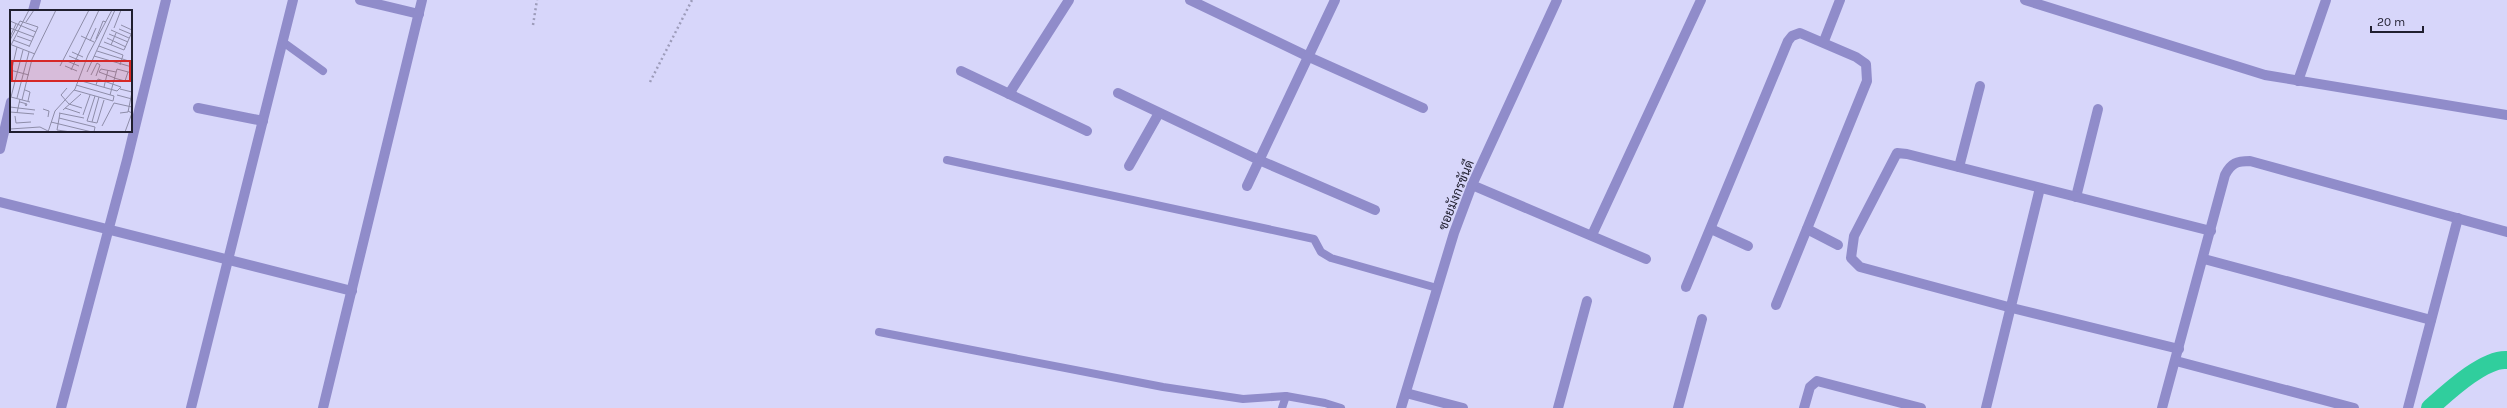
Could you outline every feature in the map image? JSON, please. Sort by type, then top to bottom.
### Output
[{"type":"street","points":[[33,10],[36,0]]},
{"type":"street","points":[[61,408],[166,0]]},
{"type":"street","points":[[191,408],[229,261],[293,0]]},
{"type":"street","points":[[360,0],[419,14]]},
{"type":"street","points":[[323,408],[422,0]]},
{"type":"street","points":[[1009,94],[1069,0]]},
{"type":"street","points":[[1190,0],[1309,57],[1423,108]]},
{"type":"street","points":[[1247,186],[1335,0]]},
{"type":"street","name":"ซอยมังกรขันดี","points":[[1401,408],[1437,288],[1472,185],[1557,0]]},
{"type":"street","points":[[1592,235],[1701,0]]},
{"type":"street","points":[[1824,41],[1840,0]]},
{"type":"street","points":[[2025,0],[2227,64],[2298,81],[2507,115]]},
{"type":"street","points":[[2298,81],[2326,0]]},
{"type":"street","points":[[1686,286],[1788,41],[1792,36],[1800,33],[1824,41],[1856,56],[1866,64],[1866,81],[1776,305]]},
{"type":"street","points":[[961,71],[1087,131]]},
{"type":"street","points":[[1959,167],[1980,86]]},
{"type":"street","points":[[1118,93],[1259,160],[1375,210]]},
{"type":"street","points":[[0,149],[10,106]]},
{"type":"street","points":[[198,108],[263,121]]},
{"type":"street","points":[[2076,197],[2098,109]]},
{"type":"street","points":[[1129,166],[1159,113]]},
{"type":"street","points":[[2179,349],[2012,308],[1860,267],[1851,258],[1854,236],[1896,154],[1959,167],[2211,231]]},
{"type":"street","points":[[2162,408],[2204,259],[2225,175],[2229,166],[2243,161],[2507,232]]},
{"type":"street","points":[[1472,185],[1646,259]]},
{"type":"street","points":[[1986,408],[2012,308],[2040,188]]},
{"type":"street","points":[[0,202],[229,261],[352,290]]},
{"type":"street","points":[[2408,408],[2458,218]]},
{"type":"street","points":[[1711,229],[1748,246]]},
{"type":"street","points":[[1807,229],[1838,245]]},
{"type":"street","points":[[2204,259],[2431,320]]},
{"type":"street","points":[[1558,408],[1587,301]]},
{"type":"street","points":[[1678,408],[1702,320]]},
{"type":"street","points":[[2176,361],[2354,408]]},
{"type":"street","points":[[1804,408],[1810,387],[1817,381],[1920,408]]},
{"type":"street","points":[[1406,394],[1463,408]]},
{"type":"lane","points":[[283,42],[323,71]]},
{"type":"lane","points":[[947,160],[1314,239],[1321,252],[1331,258],[1437,288]]},
{"type":"lane","points":[[879,332],[1163,387],[1243,399],[1286,396],[1325,403],[1341,408]]},
{"type":"lane","points":[[1282,408],[1286,396]]},
{"type":"path","points":[[533,25],[537,0]]},
{"type":"path","points":[[650,82],[692,0]]},
{"type":"waterway","points":[[2430,408],[2477,370],[2498,361],[2507,360]]}]
